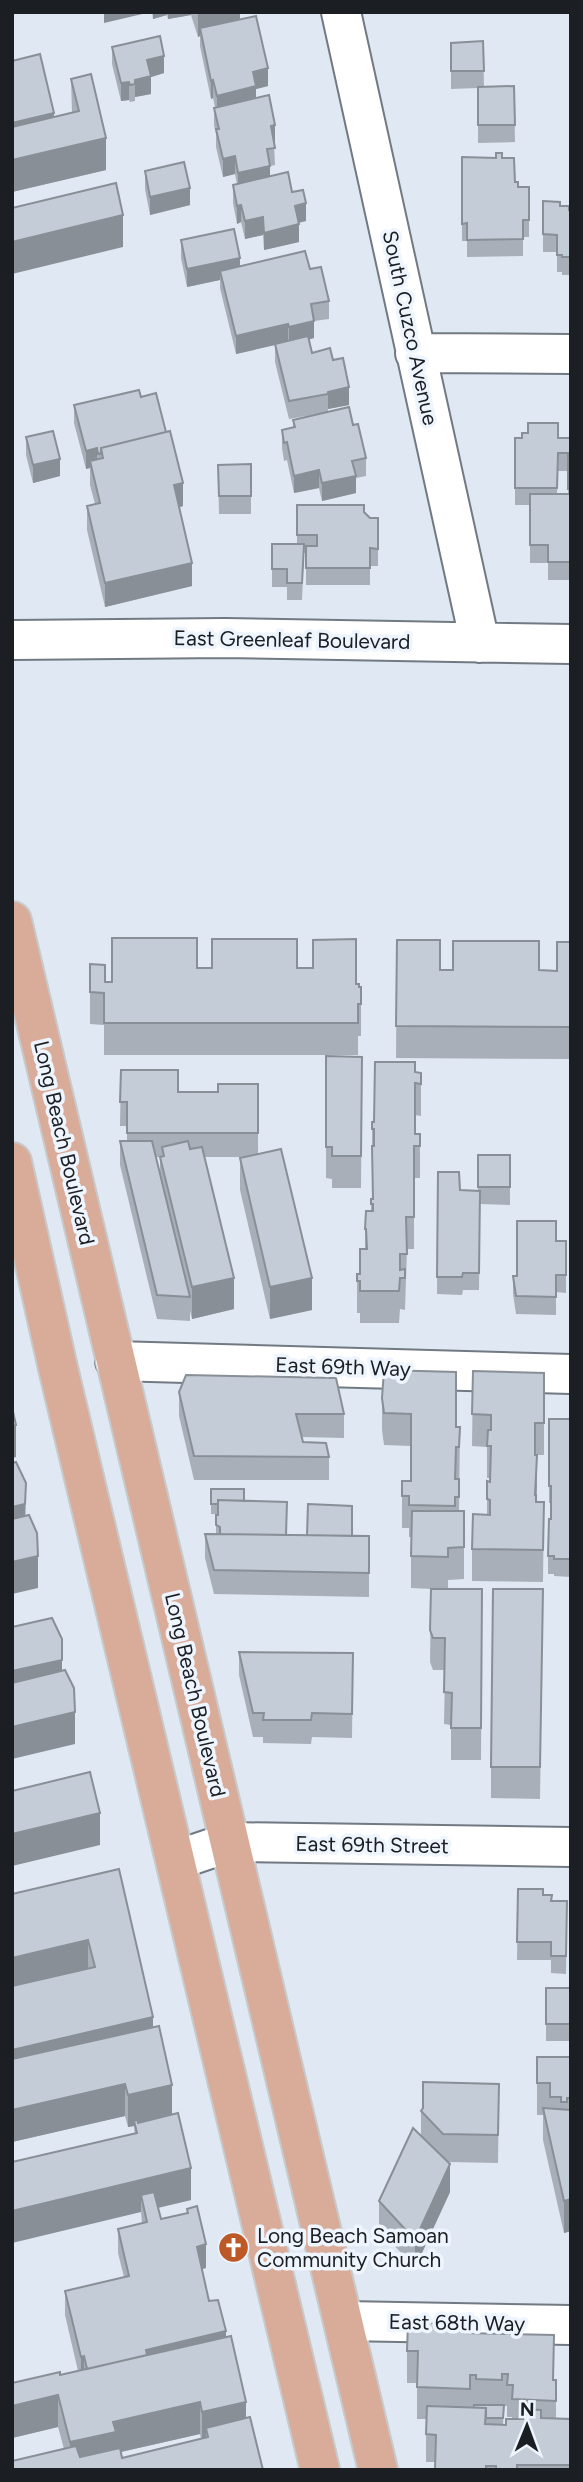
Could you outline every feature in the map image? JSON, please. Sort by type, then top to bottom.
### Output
[{"type":"main road","name":"Long Beach Boulevard","points":[[12,920],[378,2470]]},
{"type":"main road","points":[[12,1162],[58,1367],[320,2470]]},
{"type":"street","name":"South Cuzco Avenue","points":[[341,12],[480,643]]},
{"type":"street","points":[[415,354],[571,354]]},
{"type":"street","name":"East Greenleaf Boulevard","points":[[12,640],[225,638],[571,644]]},
{"type":"street","name":"East 69th Way","points":[[115,1361],[571,1374]]},
{"type":"street","name":"East 69th Street","points":[[177,1860],[230,1842],[571,1847]]},
{"type":"street","name":"East 68th Way","points":[[344,2321],[571,2325]]},
{"type":"building","points":[[256,16],[268,68],[253,72],[256,86],[217,96],[213,80],[211,81],[200,28]]},
{"type":"building","points":[[160,36],[164,56],[147,60],[151,76],[135,80],[135,84],[121,83],[112,47]]},
{"type":"building","points":[[483,41],[484,71],[451,71],[451,43]]},
{"type":"building","points":[[40,54],[54,113],[12,123],[12,61]]},
{"type":"building","points":[[91,74],[106,138],[12,160],[12,127],[79,111],[71,79]]},
{"type":"building","points":[[514,86],[515,125],[478,125],[478,87]]},
{"type":"building","points":[[269,95],[275,125],[271,126],[275,148],[267,149],[270,166],[238,173],[235,156],[223,159],[214,108]]},
{"type":"building","points":[[496,153],[502,153],[502,158],[514,158],[515,182],[518,182],[518,187],[529,187],[529,220],[523,220],[523,239],[467,240],[467,223],[462,224],[462,157],[496,158]]},
{"type":"building","points":[[184,162],[190,188],[150,197],[145,171]]},
{"type":"building","points":[[288,172],[292,192],[303,190],[306,203],[295,206],[299,224],[264,233],[263,217],[245,221],[241,205],[237,206],[233,185]]},
{"type":"building","points":[[116,183],[123,215],[12,242],[12,208]]},
{"type":"building","points":[[543,201],[560,202],[560,206],[569,206],[571,210],[571,257],[557,255],[557,235],[543,234]]},
{"type":"building","points":[[234,229],[240,258],[187,269],[181,240]]},
{"type":"building","points":[[305,251],[310,269],[321,267],[329,301],[311,304],[314,321],[236,336],[220,271]]},
{"type":"building","points":[[308,336],[312,353],[330,348],[333,360],[343,358],[349,387],[289,401],[275,344]]},
{"type":"building","points":[[139,390],[141,397],[156,393],[166,432],[101,448],[101,453],[98,454],[97,448],[86,451],[74,405]]},
{"type":"building","points":[[349,407],[353,425],[358,424],[366,458],[352,461],[356,476],[322,483],[319,470],[294,476],[282,430],[295,427],[293,420]]},
{"type":"building","points":[[528,423],[558,423],[558,438],[571,438],[571,489],[568,489],[568,453],[558,453],[557,488],[515,488],[515,438],[522,438],[522,433],[528,433]]},
{"type":"building","points":[[53,431],[60,459],[33,465],[26,437]]},
{"type":"building","points":[[170,431],[183,483],[174,485],[192,563],[105,583],[87,506],[100,503],[90,461],[103,458],[101,448]]},
{"type":"building","points":[[251,464],[251,496],[219,496],[218,465]]},
{"type":"building","points":[[530,494],[571,494],[571,562],[548,562],[548,545],[530,545]]},
{"type":"building","points":[[297,505],[364,505],[364,512],[370,518],[378,518],[378,549],[370,548],[370,568],[306,568],[306,546],[317,546],[317,535],[297,535]]},
{"type":"building","points":[[272,544],[304,544],[302,583],[287,583],[287,569],[272,569]]},
{"type":"building","points":[[112,938],[197,938],[197,968],[212,968],[212,939],[297,939],[297,968],[313,968],[313,940],[356,939],[356,984],[361,987],[358,1023],[104,1023],[104,993],[90,992],[90,964],[105,965],[105,982],[112,982]]},
{"type":"building","points":[[397,940],[440,940],[440,970],[453,970],[453,941],[539,941],[539,970],[557,971],[557,942],[571,942],[571,1027],[396,1026]]},
{"type":"building","points":[[326,1056],[362,1057],[361,1156],[332,1156],[332,1147],[326,1147]]},
{"type":"building","points":[[375,1062],[415,1062],[415,1072],[421,1073],[421,1084],[415,1083],[415,1134],[420,1134],[420,1146],[414,1146],[414,1217],[406,1217],[407,1254],[400,1254],[400,1270],[405,1269],[405,1278],[400,1278],[399,1291],[360,1291],[360,1281],[357,1281],[357,1274],[360,1274],[360,1249],[367,1249],[366,1211],[373,1211],[372,1122]]},
{"type":"building","points":[[121,1070],[178,1070],[178,1092],[218,1092],[218,1084],[258,1084],[258,1133],[127,1133],[127,1102],[120,1102]]},
{"type":"building","points":[[120,1141],[152,1141],[190,1297],[157,1295]]},
{"type":"building","points":[[188,1141],[190,1149],[202,1147],[234,1278],[192,1287],[160,1157],[164,1156],[162,1147]]},
{"type":"building","points":[[281,1149],[312,1278],[270,1287],[240,1158]]},
{"type":"building","points":[[478,1155],[510,1155],[510,1187],[478,1187]]},
{"type":"building","points":[[438,1172],[459,1172],[460,1190],[480,1191],[479,1273],[463,1273],[462,1277],[437,1277]]},
{"type":"building","points":[[517,1221],[556,1221],[556,1241],[566,1241],[566,1275],[556,1275],[556,1297],[516,1296],[513,1276],[517,1276]]},
{"type":"building","points":[[384,1370],[456,1372],[456,1427],[460,1427],[455,1479],[459,1479],[459,1497],[455,1497],[455,1506],[409,1505],[409,1496],[402,1496],[402,1481],[411,1481],[411,1414],[384,1413]]},
{"type":"building","points":[[473,1371],[544,1373],[544,1423],[535,1423],[535,1495],[536,1502],[544,1502],[543,1550],[472,1549],[473,1514],[490,1515],[487,1481],[490,1482],[491,1446],[487,1446],[491,1415],[472,1414]]},
{"type":"building","points":[[186,1375],[336,1378],[344,1414],[296,1414],[303,1442],[326,1443],[329,1457],[194,1456],[179,1392]]},
{"type":"building","points":[[12,1407],[16,1425],[12,1426]]},
{"type":"building","points":[[549,1419],[571,1419],[571,1559],[554,1559],[554,1556],[548,1556],[551,1519]]},
{"type":"building","points":[[16,1462],[26,1483],[25,1504],[12,1507],[12,1463]]},
{"type":"building","points":[[211,1489],[244,1489],[244,1501],[218,1500],[218,1504],[211,1504]]},
{"type":"building","points":[[218,1500],[287,1502],[286,1535],[220,1534],[220,1527],[216,1525]]},
{"type":"building","points":[[308,1504],[352,1506],[352,1536],[307,1535]]},
{"type":"building","points":[[412,1511],[464,1511],[464,1547],[448,1548],[448,1557],[411,1556]]},
{"type":"building","points":[[29,1515],[37,1533],[38,1556],[12,1562],[12,1519]]},
{"type":"building","points":[[205,1534],[369,1536],[369,1573],[214,1570]]},
{"type":"building","points":[[431,1589],[482,1589],[481,1728],[451,1728],[452,1693],[444,1692],[445,1638],[433,1638],[430,1630]]},
{"type":"building","points":[[493,1589],[543,1589],[540,1767],[491,1767]]},
{"type":"building","points":[[52,1618],[62,1639],[62,1660],[12,1671],[12,1627]]},
{"type":"building","points":[[239,1652],[353,1653],[352,1714],[312,1713],[311,1720],[263,1720],[264,1713],[253,1713]]},
{"type":"building","points":[[65,1670],[74,1688],[75,1712],[12,1727],[12,1683]]},
{"type":"building","points":[[90,1772],[100,1813],[12,1834],[12,1791]]},
{"type":"building","points":[[119,1869],[153,2017],[12,2050],[12,1986],[95,1967],[88,1940],[12,1958],[12,1894]]},
{"type":"building","points":[[518,1889],[543,1889],[543,1895],[552,1895],[551,1901],[567,1901],[566,1956],[551,1956],[551,1942],[517,1942]]},
{"type":"building","points":[[546,1988],[571,1988],[571,2024],[546,2024]]},
{"type":"building","points":[[159,2026],[172,2085],[128,2095],[125,2084],[12,2110],[12,2059]]},
{"type":"building","points":[[537,2057],[571,2057],[571,2098],[567,2098],[567,2102],[561,2102],[561,2097],[550,2097],[550,2083],[537,2083]]},
{"type":"building","points":[[423,2082],[499,2084],[498,2135],[443,2134],[421,2111]]},
{"type":"building","points":[[543,2108],[571,2110],[571,2199],[564,2201]]},
{"type":"building","points":[[178,2113],[191,2168],[12,2211],[12,2162],[137,2133],[134,2121],[138,2120],[138,2123]]},
{"type":"building","points":[[413,2128],[450,2164],[415,2240],[379,2201]]},
{"type":"building","points":[[154,2192],[161,2219],[188,2213],[187,2209],[197,2206],[206,2244],[197,2247],[209,2301],[218,2300],[226,2331],[146,2350],[147,2355],[87,2369],[84,2356],[81,2357],[65,2291],[129,2276],[118,2229],[147,2222],[141,2195]]},
{"type":"building","points":[[408,2322],[465,2324],[464,2333],[554,2335],[553,2380],[556,2380],[556,2401],[512,2399],[513,2385],[507,2385],[508,2374],[502,2374],[502,2380],[476,2379],[476,2375],[470,2375],[470,2389],[417,2387],[418,2351],[407,2351]]},
{"type":"building","points":[[231,2336],[246,2402],[202,2412],[200,2402],[113,2422],[116,2432],[70,2442],[58,2395],[12,2406],[12,2383],[60,2372],[60,2375]]},
{"type":"building","points":[[474,2405],[504,2405],[503,2418],[486,2418],[486,2408],[474,2408]]},
{"type":"building","points":[[427,2406],[486,2408],[485,2424],[506,2425],[506,2419],[523,2419],[523,2409],[541,2410],[541,2418],[571,2419],[571,2465],[517,2465],[517,2470],[486,2466],[486,2470],[435,2470],[436,2435],[426,2434]]},
{"type":"building","points":[[250,2417],[263,2470],[12,2470],[12,2461],[76,2446],[80,2457],[120,2448],[122,2458],[208,2437],[206,2428]]},
{"type":"place","name":"Long Beach Samoan Community Church","points":[[234,2248]]}]
